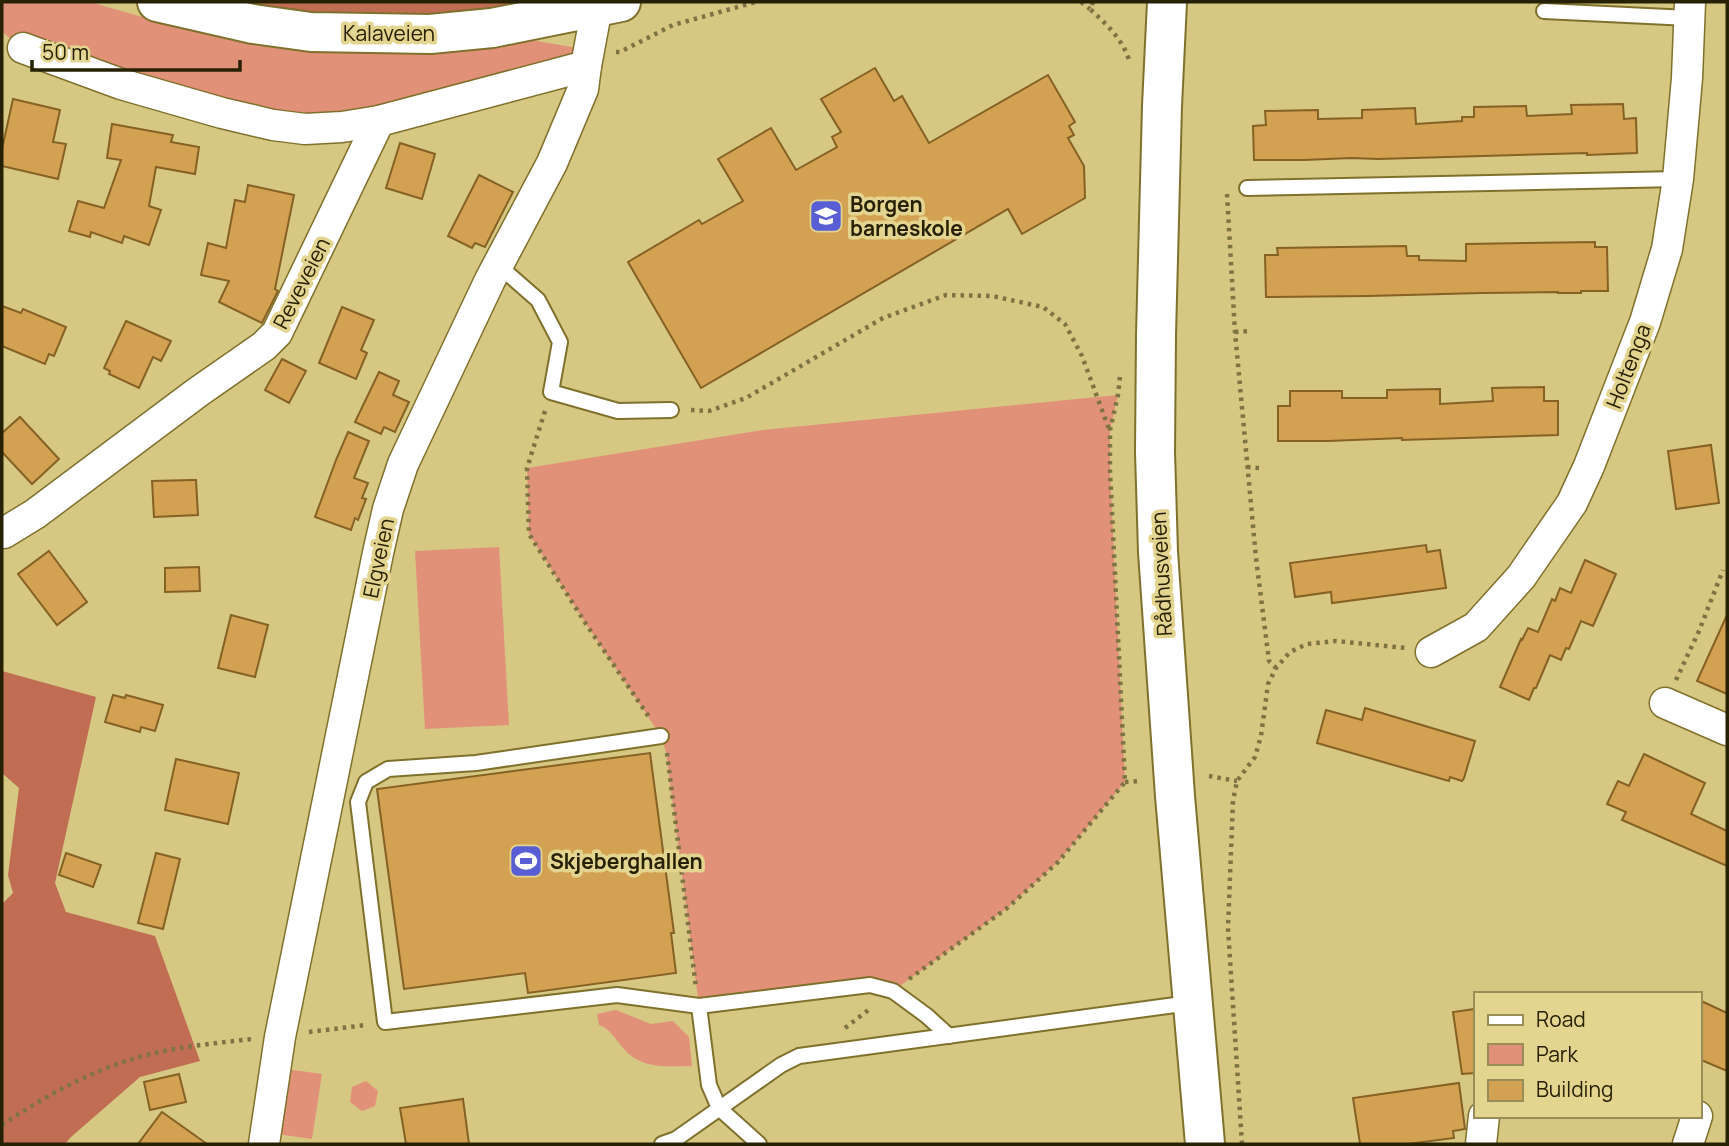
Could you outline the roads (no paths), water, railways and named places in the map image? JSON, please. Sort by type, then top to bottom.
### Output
[{"type":"street","name":"Kalaveien","points":[[157,2],[253,24],[311,32],[367,34],[430,34],[492,28],[609,5]]},
{"type":"street","name":"Rådhusveien","points":[[1167,2],[1156,335],[1159,566],[1205,1144]]},
{"type":"street","name":"Elgveien","points":[[264,1144],[280,1037],[388,509],[403,464],[498,265],[552,163],[583,89],[587,58],[609,5]]},
{"type":"street","name":"Holtenga","points":[[1431,652],[1476,627],[1521,577],[1572,503],[1589,466],[1645,322],[1667,249],[1678,179],[1690,10]]},
{"type":"street","points":[[23,48],[121,84],[222,113],[273,125],[305,129],[379,121],[587,58]]},
{"type":"street","name":"Reveveien","points":[[4,533],[35,514],[264,346],[277,333],[379,121]]},
{"type":"street","points":[[1665,702],[1727,730]]},
{"type":"street","points":[[1481,1144],[1484,1118]]},
{"type":"street","points":[[1688,1144],[1696,1118]]},
{"type":"lane","name":"Holtenga","points":[[1544,10],[1690,10]]},
{"type":"lane","points":[[1247,188],[1678,179]]},
{"type":"lane","points":[[498,265],[538,300],[560,342],[551,392],[618,411],[671,410]]},
{"type":"lane","points":[[661,736],[476,763],[388,769],[366,782],[358,802],[385,1022],[617,995],[699,1006],[870,985],[893,991],[949,1036]]},
{"type":"lane","points":[[662,1144],[676,1139],[781,1065],[799,1056],[1192,1003]]},
{"type":"lane","points":[[699,1006],[709,1085],[719,1108],[759,1144]]},
{"type":"place","name":"Borgen barneskole","points":[[826,216]]},
{"type":"place","name":"Skjeberghallen","points":[[526,861]]}]
